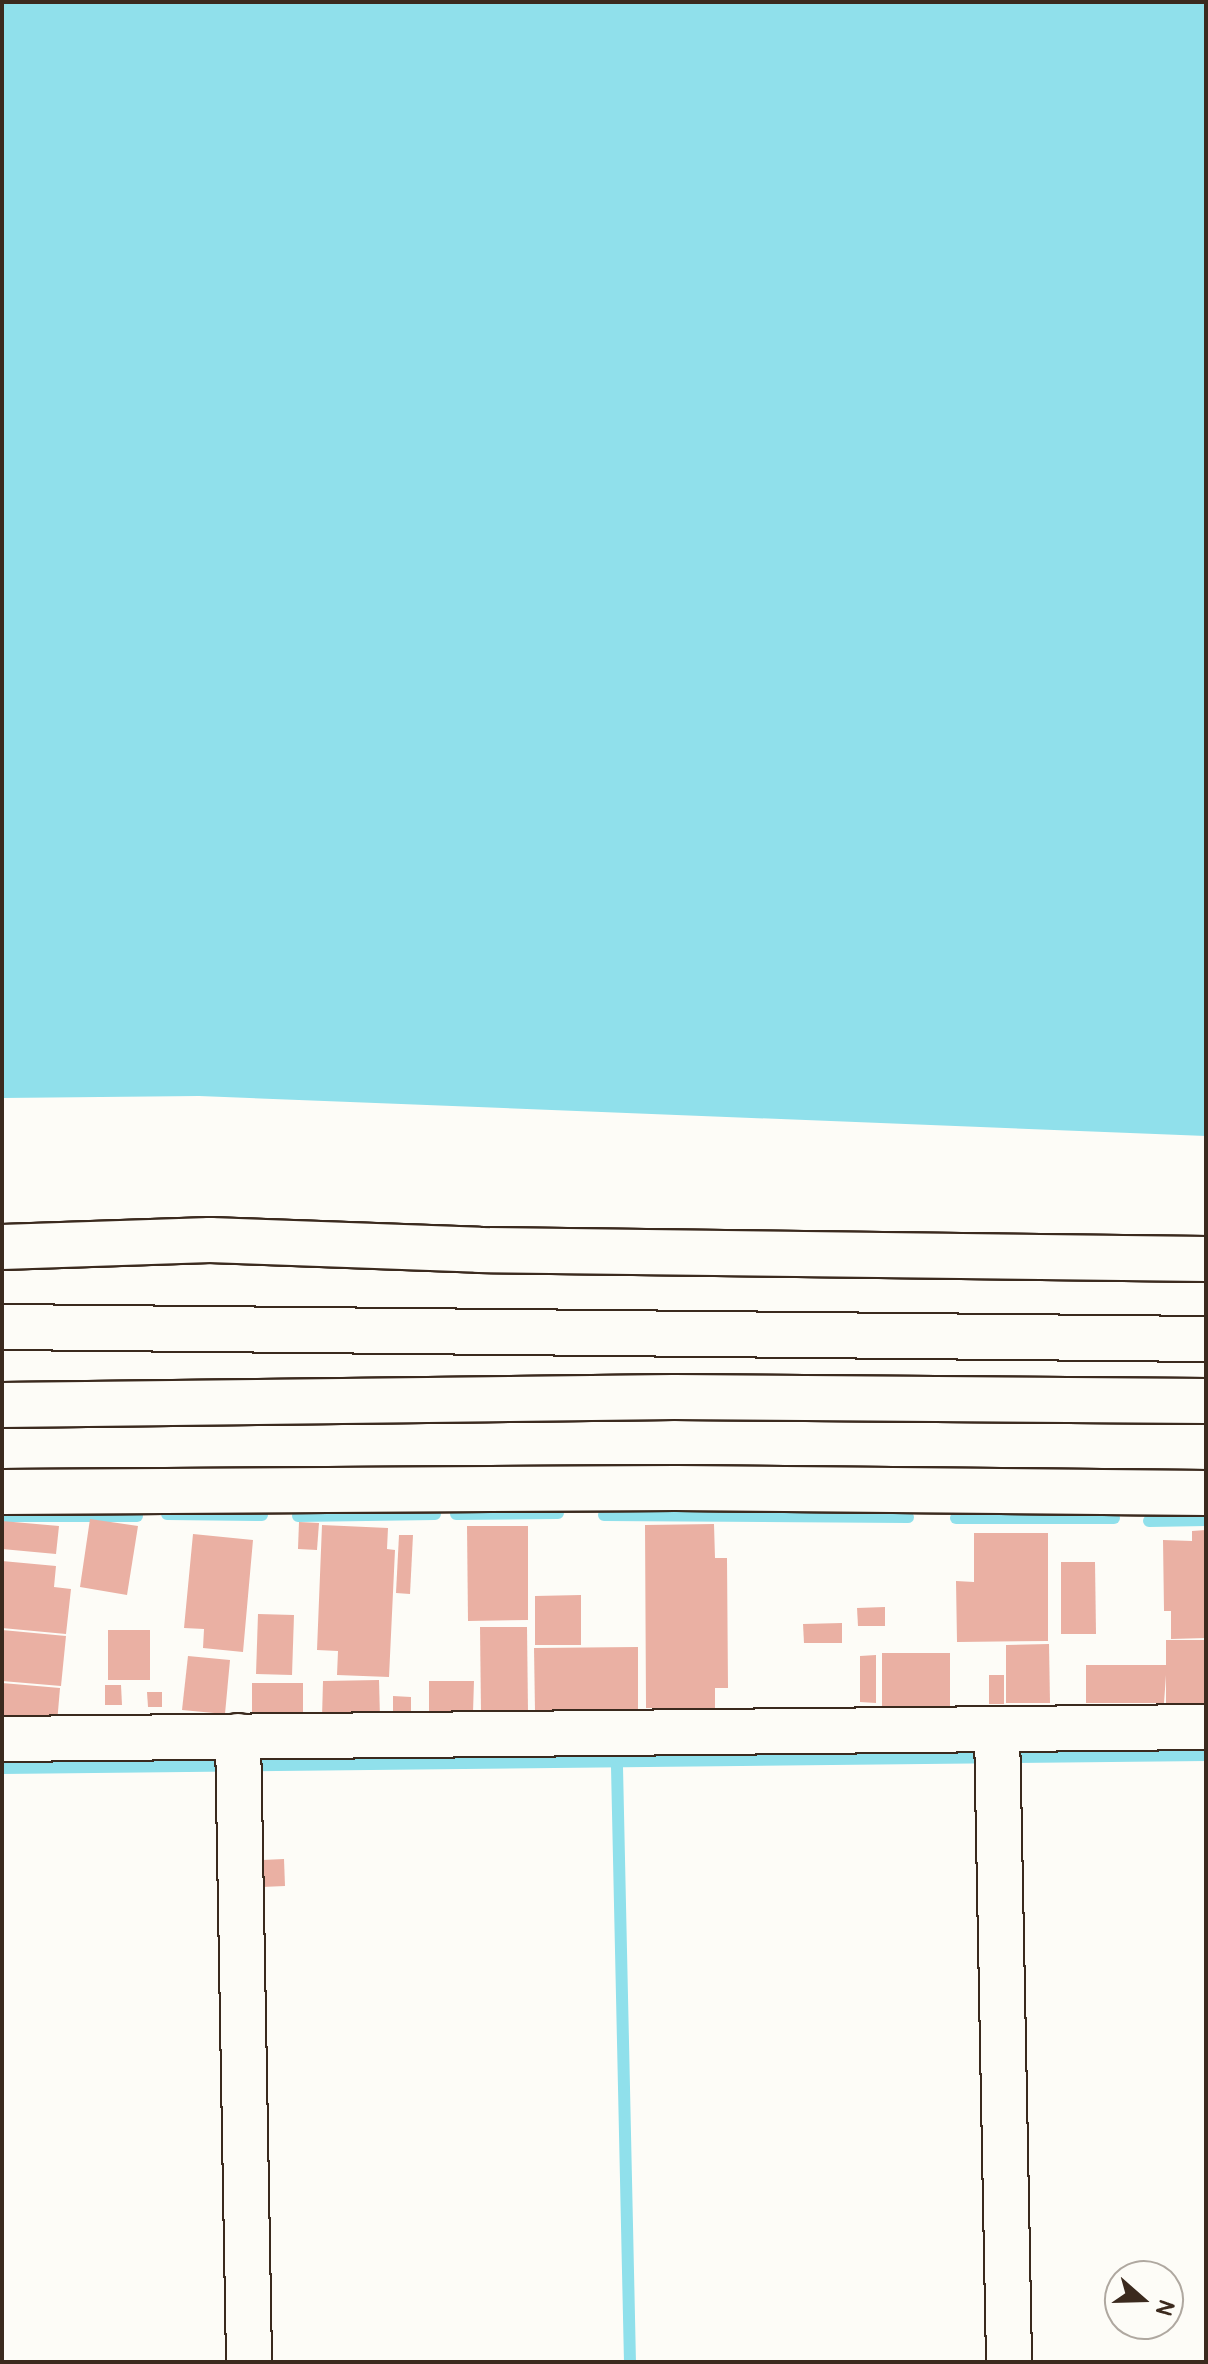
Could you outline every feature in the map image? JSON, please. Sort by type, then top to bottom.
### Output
[{"type":"street","points":[[2,1247],[210,1240],[479,1250],[1206,1259]]},
{"type":"street","points":[[2,1327],[1206,1339]]},
{"type":"street","points":[[2,1405],[674,1397],[1206,1401]]},
{"type":"street","points":[[2,1492],[691,1488],[1206,1493]]},
{"type":"street","points":[[2,1739],[239,1756],[997,1745],[1206,1727]]},
{"type":"street","points":[[997,1745],[1009,2362]]},
{"type":"street","points":[[239,1756],[249,2362]]},
{"type":"water","points":[[2,2],[1206,2],[1206,1136],[199,1096],[2,1098]]},
{"type":"water","points":[[1206,1745],[1206,1761],[2,1774],[2,1759]]},
{"type":"building","points":[[90,1519],[138,1526],[127,1595],[80,1587]]},
{"type":"building","points":[[2,1521],[59,1526],[56,1554],[2,1549]]},
{"type":"building","points":[[299,1522],[319,1523],[317,1550],[298,1549]]},
{"type":"building","points":[[714,1524],[715,1558],[727,1558],[728,1688],[715,1688],[715,1708],[646,1708],[645,1525]]},
{"type":"building","points":[[322,1525],[388,1528],[387,1549],[395,1550],[389,1677],[337,1675],[338,1651],[317,1650]]},
{"type":"building","points":[[467,1526],[528,1526],[528,1620],[468,1621]]},
{"type":"building","points":[[1206,1530],[1206,1638],[1171,1639],[1171,1611],[1164,1611],[1163,1540],[1192,1541],[1192,1531]]},
{"type":"building","points":[[974,1533],[1048,1533],[1048,1641],[957,1642],[956,1581],[974,1582]]},
{"type":"building","points":[[193,1534],[253,1540],[243,1652],[203,1648],[204,1629],[184,1628]]},
{"type":"building","points":[[399,1535],[413,1535],[410,1594],[396,1593]]},
{"type":"building","points":[[2,1561],[56,1566],[54,1587],[71,1589],[66,1634],[2,1628]]},
{"type":"building","points":[[1061,1562],[1095,1562],[1096,1634],[1061,1634]]},
{"type":"building","points":[[581,1595],[581,1645],[535,1645],[535,1596]]},
{"type":"building","points":[[885,1607],[885,1626],[858,1626],[857,1608]]},
{"type":"building","points":[[258,1614],[294,1615],[292,1675],[256,1674]]},
{"type":"building","points":[[842,1623],[842,1643],[804,1643],[803,1624]]},
{"type":"building","points":[[480,1627],[527,1627],[528,1712],[481,1712]]},
{"type":"building","points":[[2,1630],[66,1636],[61,1686],[2,1681]]},
{"type":"building","points":[[108,1630],[150,1630],[150,1680],[108,1680]]},
{"type":"building","points":[[1166,1640],[1206,1640],[1206,1707],[1166,1707],[1166,1675],[1164,1703],[1086,1703],[1086,1665],[1166,1665]]},
{"type":"building","points":[[1049,1644],[1050,1703],[1006,1703],[1006,1645]]},
{"type":"building","points":[[638,1647],[638,1711],[535,1712],[534,1648]]},
{"type":"building","points":[[882,1653],[950,1653],[950,1707],[882,1707]]},
{"type":"building","points":[[876,1655],[876,1703],[860,1702],[860,1656]]},
{"type":"building","points":[[188,1656],[230,1660],[225,1714],[182,1710]]},
{"type":"building","points":[[989,1675],[1004,1675],[1004,1704],[989,1704]]},
{"type":"building","points":[[379,1680],[380,1718],[322,1718],[323,1681]]},
{"type":"building","points":[[429,1681],[474,1681],[473,1712],[429,1713]]},
{"type":"building","points":[[2,1683],[60,1688],[57,1723],[2,1717]]},
{"type":"building","points":[[252,1683],[303,1683],[303,1715],[252,1715]]},
{"type":"building","points":[[105,1685],[121,1685],[122,1705],[105,1705]]},
{"type":"building","points":[[147,1692],[162,1692],[162,1707],[148,1707]]},
{"type":"building","points":[[393,1696],[411,1697],[411,1713],[393,1713]]},
{"type":"building","points":[[284,1859],[285,1886],[262,1887],[262,1860]]},
{"type":"waterway","points":[[456,1514],[558,1513]]},
{"type":"waterway","points":[[167,1514],[262,1515]]},
{"type":"waterway","points":[[298,1516],[435,1514]]},
{"type":"waterway","points":[[604,1515],[908,1517]]},
{"type":"waterway","points":[[2,1516],[137,1516]]},
{"type":"waterway","points":[[956,1518],[1114,1518]]},
{"type":"waterway","points":[[1149,1521],[1206,1520]]},
{"type":"waterway","points":[[617,1767],[630,2362]]}]
